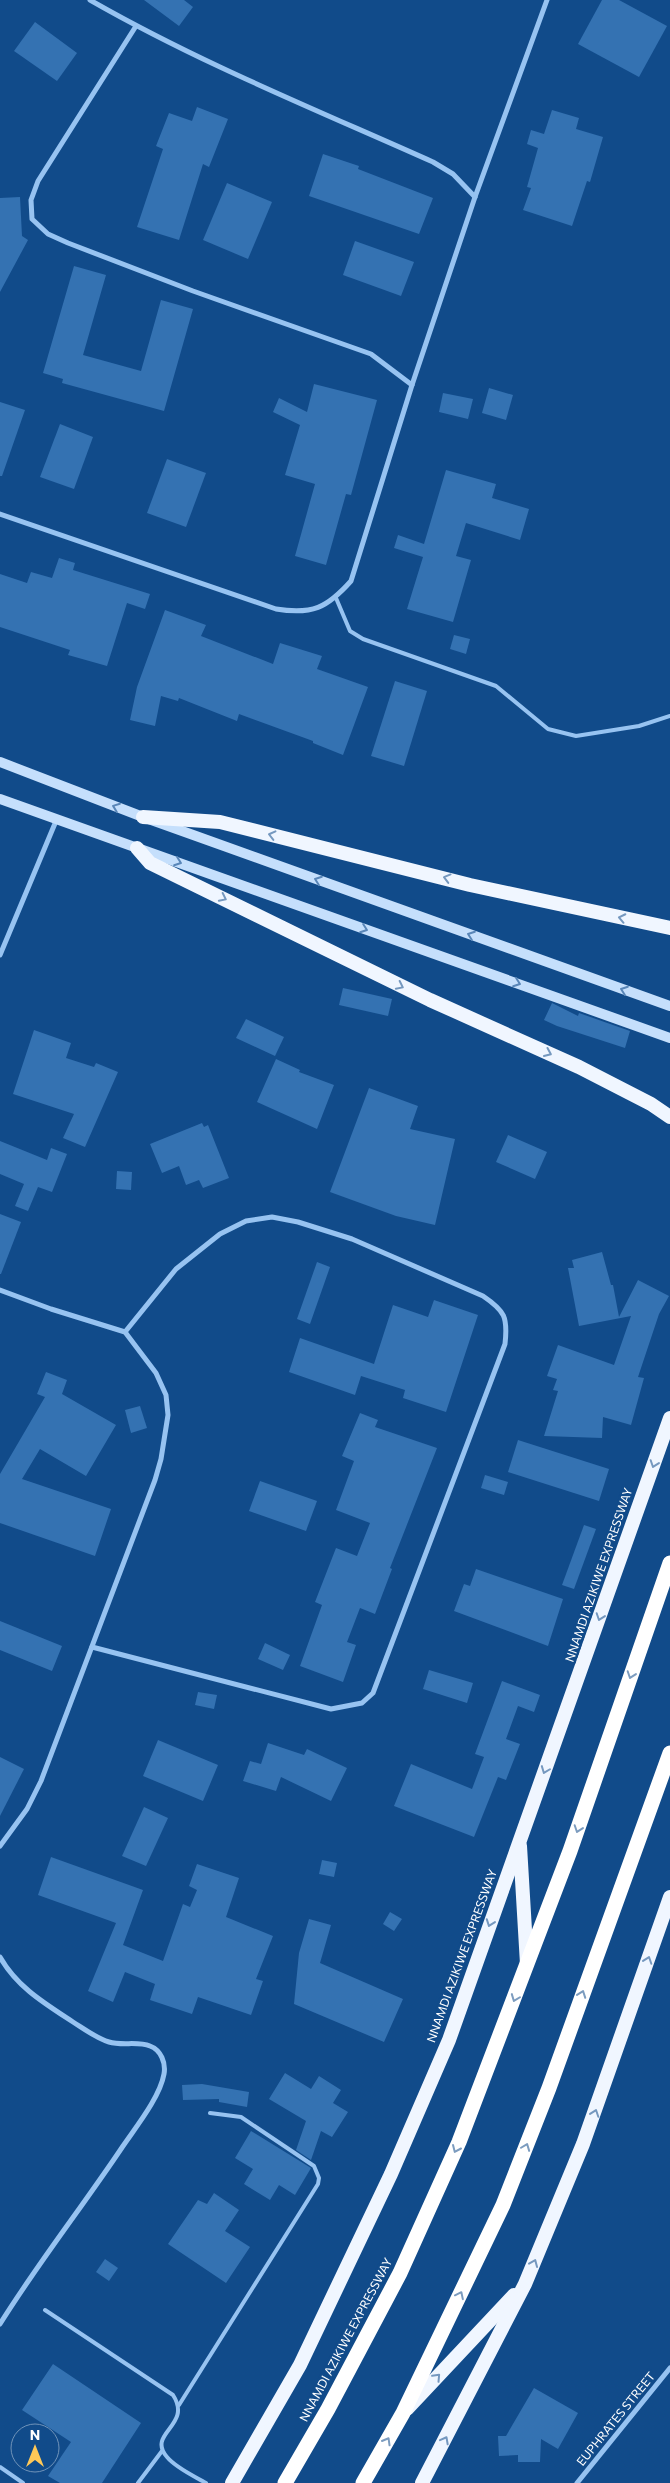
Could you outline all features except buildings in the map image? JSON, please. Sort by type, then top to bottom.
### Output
[{"type":"highway","points":[[143,817],[220,822],[470,885],[670,928]]},
{"type":"highway","points":[[137,848],[150,863],[430,1000],[578,1067],[651,1104],[670,1117]]},
{"type":"highway","name":"NNAMDI AZIKIWE EXPRESSWAY","points":[[232,2483],[300,2365],[391,2174],[449,2040],[670,1418]]},
{"type":"highway","name":"NNAMDI AZIKIWE EXPRESSWAY","points":[[285,2483],[328,2409],[400,2273],[459,2142],[528,1966],[570,1851],[670,1563]]},
{"type":"highway","points":[[363,2483],[403,2413],[503,2205],[548,2088],[670,1753]]},
{"type":"highway","points":[[520,1837],[528,1966]]},
{"type":"highway","points":[[422,2483],[525,2284],[584,2144],[670,1897]]},
{"type":"highway","points":[[403,2413],[525,2284]]},
{"type":"main road","points":[[0,762],[143,817],[670,1006]]},
{"type":"main road","points":[[0,799],[670,1038]]},
{"type":"street","points":[[90,0],[136,26],[231,73],[433,162],[453,174],[475,197]]},
{"type":"street","points":[[0,514],[195,583],[276,609],[294,612],[315,610],[336,598],[351,581],[412,385],[475,197],[547,0]]},
{"type":"street","points":[[136,26],[38,180],[31,200],[32,219],[48,234],[68,243],[193,291],[371,354],[412,385]]},
{"type":"street","points":[[0,955],[56,820]]},
{"type":"street","points":[[92,1647],[331,1709],[362,1703],[373,1693],[505,1344],[507,1329],[505,1315],[498,1306],[483,1296],[352,1239],[298,1222],[272,1217],[246,1221],[220,1234],[176,1269],[125,1332]]},
{"type":"street","points":[[0,1290],[51,1309],[125,1332],[156,1373],[166,1395],[168,1415],[161,1459],[155,1480],[41,1781],[27,1809],[0,1846]]},
{"type":"street","points":[[0,1957],[15,1978],[34,1998],[93,2035],[109,2042],[149,2045],[157,2050],[165,2064],[161,2085],[141,2120],[24,2286],[0,2324]]},
{"type":"street","name":"EUPHRATES STREET","points":[[577,2483],[670,2368]]},
{"type":"lane","points":[[336,598],[350,631],[363,639],[496,686],[548,729],[576,736],[638,726],[670,716]]},
{"type":"lane","points":[[138,2483],[162,2451],[162,2439],[178,2415],[179,2405],[318,2184],[319,2178],[314,2166],[241,2117],[210,2113]]},
{"type":"lane","points":[[44,2310],[173,2395],[179,2405]]},
{"type":"lane","points":[[162,2451],[168,2459],[206,2483]]},
{"type":"lane","points":[[0,2466],[23,2483]]}]
